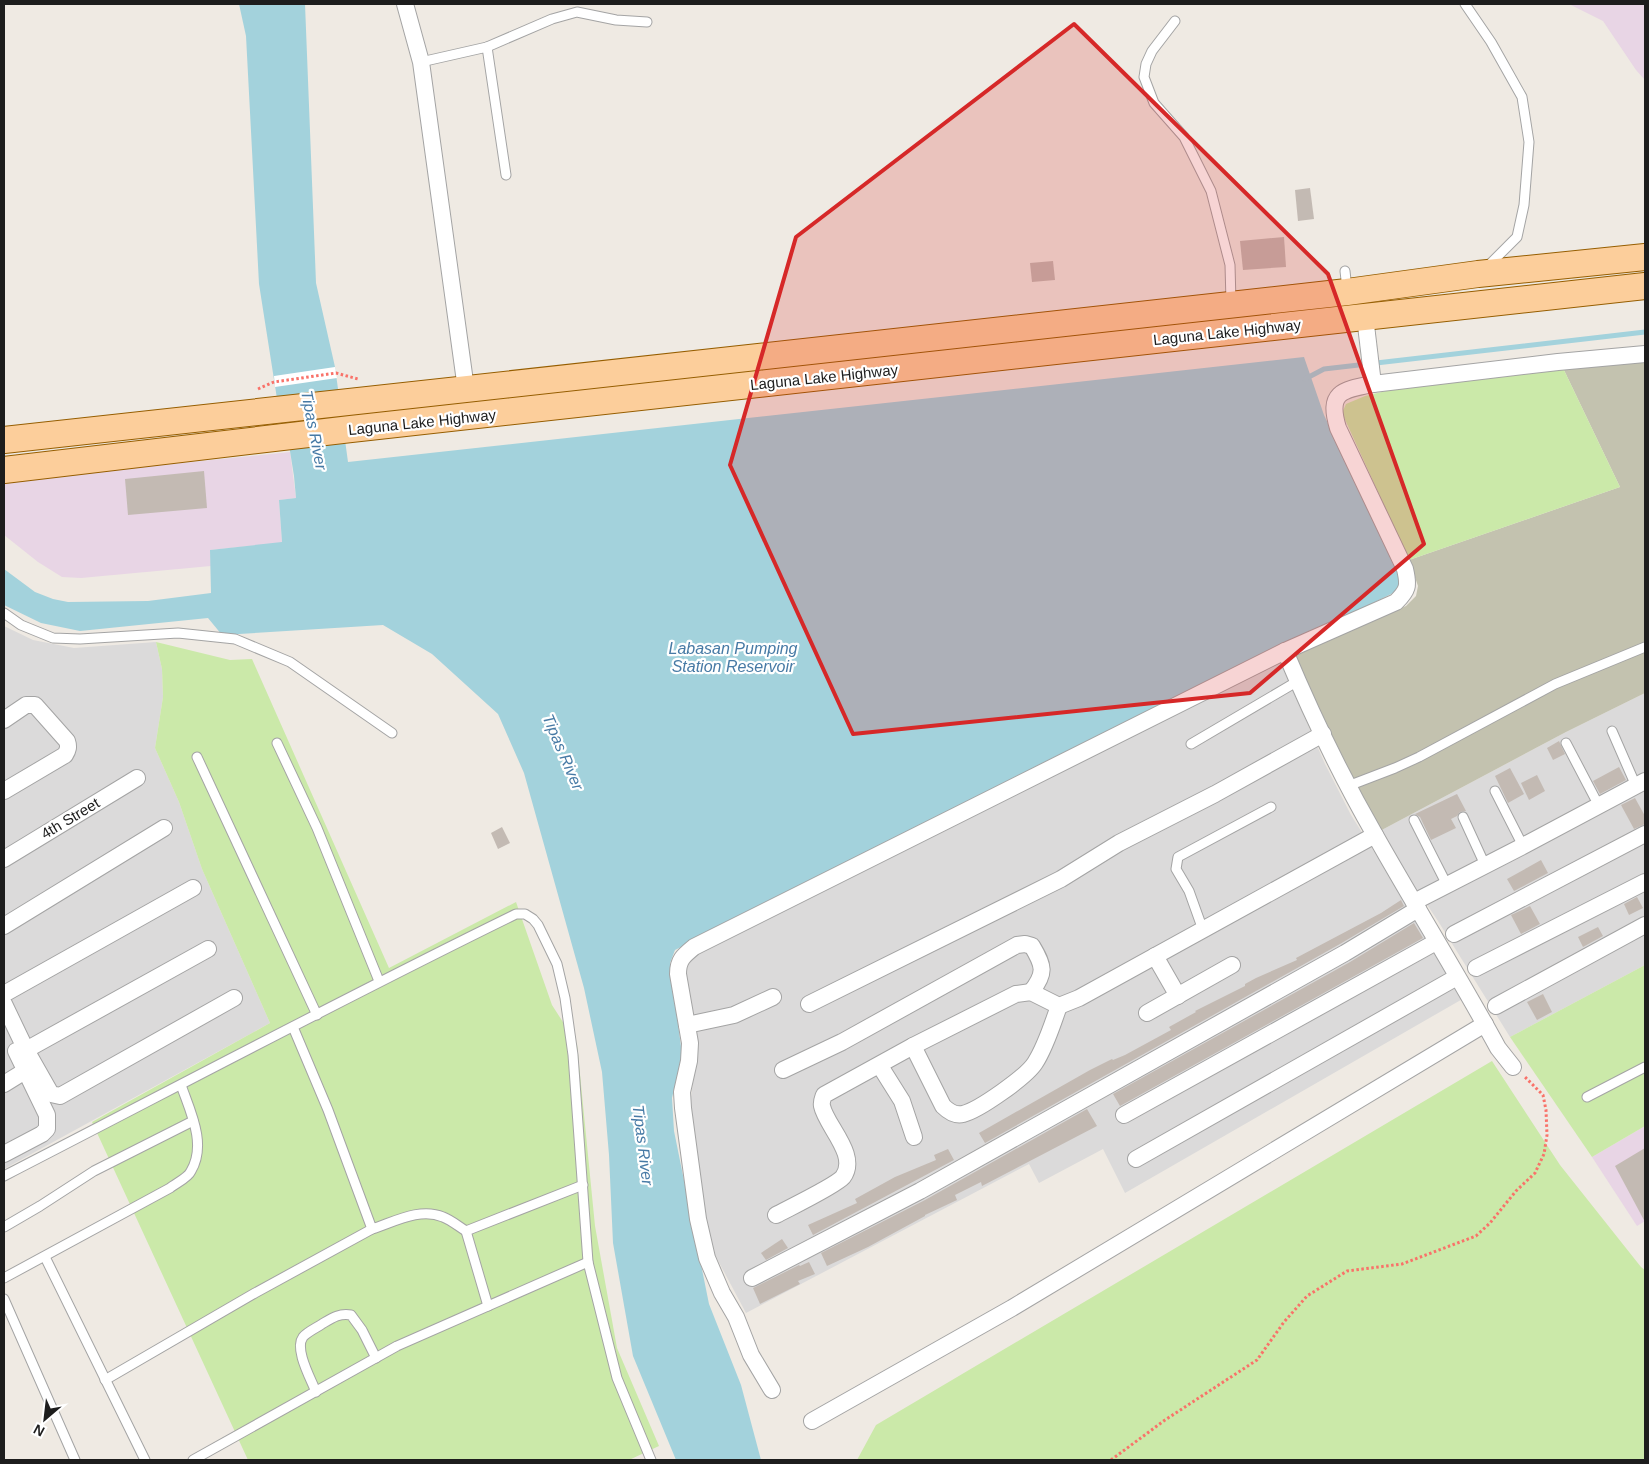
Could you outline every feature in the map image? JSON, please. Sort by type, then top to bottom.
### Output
[{"type":"main road","name":"Laguna Lake Highway","points":[[4,440],[1231,305],[1346,282],[1478,274],[1645,257]]},
{"type":"main road","name":"Laguna Lake Highway","points":[[4,470],[1047,352],[1366,324],[1645,286]]},
{"type":"main road","points":[[1043,326],[1047,352]]},
{"type":"street","points":[[405,4],[421,62],[466,389]]},
{"type":"street","points":[[1366,324],[1372,377]]},
{"type":"street","points":[[772,1390],[751,1354],[736,1317],[722,1292],[707,1258],[698,1219],[682,1092],[689,1061],[690,1043],[678,974],[678,964],[685,954],[694,947],[1285,651],[1396,602],[1404,594],[1408,582],[1405,569],[1338,428],[1335,417],[1334,404],[1340,394],[1348,389],[1372,377],[1645,354]]},
{"type":"street","points":[[1285,651],[1348,786],[1498,1048],[1513,1067]]},
{"type":"street","points":[[4,720],[26,705],[35,705],[67,741],[68,750],[65,755],[4,791]]},
{"type":"street","points":[[809,1004],[1061,879],[1119,843],[1215,794],[1323,734]]},
{"type":"street","name":"4th Street","points":[[4,859],[137,778]]},
{"type":"street","points":[[752,1278],[920,1191],[1345,953],[1447,885],[1640,784]]},
{"type":"street","points":[[4,926],[164,828]]},
{"type":"street","points":[[1454,934],[1645,834]]},
{"type":"street","points":[[913,1046],[943,1106],[950,1113],[963,1114],[989,1100],[1026,1074],[1034,1065],[1041,1053],[1059,1006],[1079,998],[1375,835]]},
{"type":"street","points":[[1476,968],[1645,882]]},
{"type":"street","points":[[4,994],[193,888]]},
{"type":"street","points":[[1496,1006],[1645,925]]},
{"type":"street","points":[[1124,1115],[1436,942]]},
{"type":"street","points":[[784,1070],[842,1042],[1017,945],[1032,946],[1042,968],[1042,975],[1031,992]]},
{"type":"street","points":[[26,1050],[208,949]]},
{"type":"street","points":[[1155,956],[1178,996]]},
{"type":"street","points":[[1147,1013],[1232,965]]},
{"type":"street","points":[[1136,1160],[1457,977]]},
{"type":"street","points":[[776,1215],[832,1185],[842,1178],[846,1170],[847,1161],[840,1140],[822,1106],[824,1095],[880,1066],[913,1046],[1016,994],[1031,992],[1059,1006]]},
{"type":"street","points":[[687,1025],[734,1015],[773,997]]},
{"type":"street","points":[[4,1004],[26,1050],[51,1094],[60,1096],[234,998]]},
{"type":"street","points":[[4,1024],[47,1115],[47,1128],[42,1134],[4,1154]]},
{"type":"street","points":[[812,1421],[1012,1308],[1485,1024]]},
{"type":"street","points":[[880,1066],[902,1101],[914,1137]]},
{"type":"street","points":[[4,1084],[25,1071]]},
{"type":"lane","points":[[1466,4],[1491,42],[1522,97],[1529,142],[1524,205],[1517,237],[1478,274]]},
{"type":"lane","points":[[421,62],[487,47],[552,19],[577,12],[616,20],[647,22]]},
{"type":"lane","points":[[1175,20],[1152,51],[1146,64],[1144,77],[1154,103],[1184,137],[1211,191],[1230,265],[1231,305]]},
{"type":"lane","points":[[487,47],[506,175]]},
{"type":"lane","points":[[4,613],[21,625],[53,638],[80,640],[178,633],[235,639],[290,662],[392,733]]},
{"type":"lane","points":[[1348,786],[1419,757],[1556,684],[1645,647]]},
{"type":"lane","points":[[1191,744],[1298,681]]},
{"type":"lane","points":[[1612,731],[1640,784]]},
{"type":"lane","points":[[277,743],[317,828],[379,981]]},
{"type":"lane","points":[[1566,743],[1599,806]]},
{"type":"lane","points":[[197,757],[318,1015]]},
{"type":"lane","points":[[1495,791],[1523,846]]},
{"type":"lane","points":[[1203,930],[1189,891],[1176,869],[1178,857],[1271,808]]},
{"type":"lane","points":[[1463,817],[1485,865]]},
{"type":"lane","points":[[1414,820],[1447,885]]},
{"type":"lane","points":[[4,1176],[318,1015],[379,981],[516,914],[525,914],[533,919],[542,931],[557,964],[565,998],[573,1055],[588,1262],[617,1378],[651,1460]]},
{"type":"lane","points":[[293,1027],[328,1110],[372,1229]]},
{"type":"lane","points":[[1588,1097],[1645,1067]]},
{"type":"lane","points":[[4,1278],[170,1188],[191,1172],[197,1155],[198,1138],[181,1084]]},
{"type":"lane","points":[[4,1227],[94,1171],[193,1121]]},
{"type":"lane","points":[[466,1231],[583,1185]]},
{"type":"lane","points":[[105,1380],[255,1293],[372,1229],[420,1213],[430,1213],[444,1217],[466,1231],[488,1306]]},
{"type":"lane","points":[[45,1257],[145,1460]]},
{"type":"lane","points":[[194,1460],[397,1346],[588,1262]]},
{"type":"lane","points":[[4,1300],[76,1460]]},
{"type":"lane","points":[[316,1392],[301,1355],[300,1344],[304,1336],[336,1316],[350,1315],[362,1330],[376,1358]]},
{"type":"path","points":[[274,382],[336,373]]},
{"type":"path","points":[[1111,1460],[1164,1420],[1257,1360],[1284,1322],[1307,1296],[1347,1271],[1402,1264],[1476,1236],[1490,1223],[1516,1191],[1535,1173],[1544,1154],[1547,1135],[1543,1095],[1528,1078],[1513,1067]]},
{"type":"highlighted area","points":[[1074,24],[1328,274],[1424,544],[1250,693],[853,734],[730,465],[796,237]]},
{"type":"shaded area","points":[[1569,4],[1645,4],[1645,80],[1636,70],[1603,21]]},
{"type":"shaded area","points":[[1645,360],[1645,693],[1566,732],[1378,832],[1294,655],[1406,606],[1416,596],[1418,586],[1409,560],[1620,487],[1563,368]]},
{"type":"shaded area","points":[[290,452],[296,498],[279,500],[282,543],[210,550],[211,566],[81,578],[62,577],[38,562],[4,535],[4,481]]},
{"type":"shaded area","points":[[4,626],[33,640],[74,648],[156,642],[162,669],[163,697],[155,748],[179,802],[202,869],[270,1023],[4,1169]]},
{"type":"shaded area","points":[[1279,659],[1325,764],[1351,815],[1466,997],[1125,1193],[1103,1149],[1039,1183],[1029,1164],[746,1313],[714,1253],[707,1226],[690,1106],[696,1058],[696,1026],[686,975],[689,959],[720,940]]},
{"type":"shaded area","points":[[1645,693],[1645,965],[1510,1037],[1438,921],[1378,832],[1566,732]]},
{"type":"shaded area","points":[[1645,1126],[1645,1221],[1637,1226],[1592,1157]]},
{"type":"green space","points":[[1563,368],[1620,487],[1409,560],[1342,413],[1346,404],[1365,396],[1390,390]]},
{"type":"green space","points":[[156,642],[230,660],[252,659],[389,968],[516,902],[552,1005],[577,1044],[595,1226],[617,1348],[659,1446],[629,1460],[248,1460],[92,1122],[270,1023],[202,869],[179,802],[155,748],[163,697],[162,669]]},
{"type":"green space","points":[[1645,965],[1645,1126],[1592,1157],[1510,1037]]},
{"type":"green space","points":[[1492,1061],[1560,1165],[1645,1270],[1645,1460],[857,1460],[876,1425]]},
{"type":"water","name":"Labasan Pumping Station Reservoir","points":[[239,4],[305,4],[316,283],[335,367],[348,462],[1304,357],[1324,415],[1397,569],[1400,581],[1397,591],[675,950],[670,963],[682,1054],[672,1098],[674,1131],[709,1304],[741,1385],[761,1460],[676,1460],[633,1356],[613,1243],[609,1155],[602,1072],[584,988],[524,773],[498,714],[432,654],[383,625],[222,635],[208,618],[80,631],[41,623],[4,605],[4,569],[35,592],[53,599],[68,602],[148,601],[211,593],[210,550],[282,542],[279,500],[296,498],[284,414],[278,405],[259,284],[246,36]]},
{"type":"pier","points":[[335,367],[337,378],[275,387],[274,376]]},
{"type":"building","points":[[1310,188],[1314,219],[1298,221],[1295,190]]},
{"type":"building","points":[[1284,237],[1286,267],[1243,270],[1240,241]]},
{"type":"building","points":[[1053,261],[1055,280],[1032,282],[1030,263]]},
{"type":"building","points":[[204,471],[207,508],[128,515],[125,479]]},
{"type":"building","points":[[1559,741],[1565,754],[1553,760],[1547,748]]},
{"type":"building","points":[[1619,767],[1626,780],[1600,794],[1593,781]]},
{"type":"building","points":[[1510,768],[1524,794],[1508,803],[1495,776]]},
{"type":"building","points":[[1537,775],[1545,791],[1529,800],[1521,783]]},
{"type":"building","points":[[1457,794],[1466,811],[1460,812],[1451,819],[1456,828],[1431,840],[1420,817],[1415,814]]},
{"type":"building","points":[[1635,798],[1645,816],[1645,824],[1634,829],[1621,805]]},
{"type":"building","points":[[502,827],[510,843],[498,849],[491,833]]},
{"type":"building","points":[[1541,860],[1548,873],[1514,891],[1507,879]]},
{"type":"building","points":[[1637,897],[1643,908],[1629,915],[1624,904]]},
{"type":"building","points":[[1401,900],[1404,906],[1340,944],[985,1143],[979,1133],[1090,1070],[1125,1055],[1171,1030],[1169,1027],[1195,1011],[1245,986],[1245,984],[1256,978],[1297,960],[1296,958],[1381,913]]},
{"type":"building","points":[[1530,906],[1540,924],[1521,934],[1511,915]]},
{"type":"building","points":[[1414,923],[1423,938],[1120,1106],[1113,1094],[1350,962]]},
{"type":"building","points":[[1598,927],[1603,936],[1583,947],[1578,937]]},
{"type":"building","points":[[1543,994],[1552,1012],[1537,1020],[1527,1002]]},
{"type":"building","points":[[1087,1109],[1097,1126],[982,1186],[981,1182],[955,1195],[957,1200],[925,1215],[868,1247],[827,1266],[821,1253],[925,1200]]},
{"type":"building","points":[[1645,1148],[1645,1222],[1615,1166]]},
{"type":"building","points":[[948,1149],[954,1160],[813,1235],[808,1225],[857,1203],[855,1199],[895,1177],[936,1160],[934,1155]]},
{"type":"building","points":[[782,1239],[788,1248],[766,1260],[761,1253]]},
{"type":"building","points":[[809,1262],[815,1274],[798,1281],[800,1284],[760,1304],[753,1288]]},
{"type":"waterway","points":[[1305,379],[1324,369],[1645,332]]},
{"type":"water label","name":"Tipas River","points":[[314,430]]},
{"type":"water label","name":"Tipas River","points":[[563,752]]},
{"type":"water label","name":"Tipas River","points":[[643,1145]]}]
